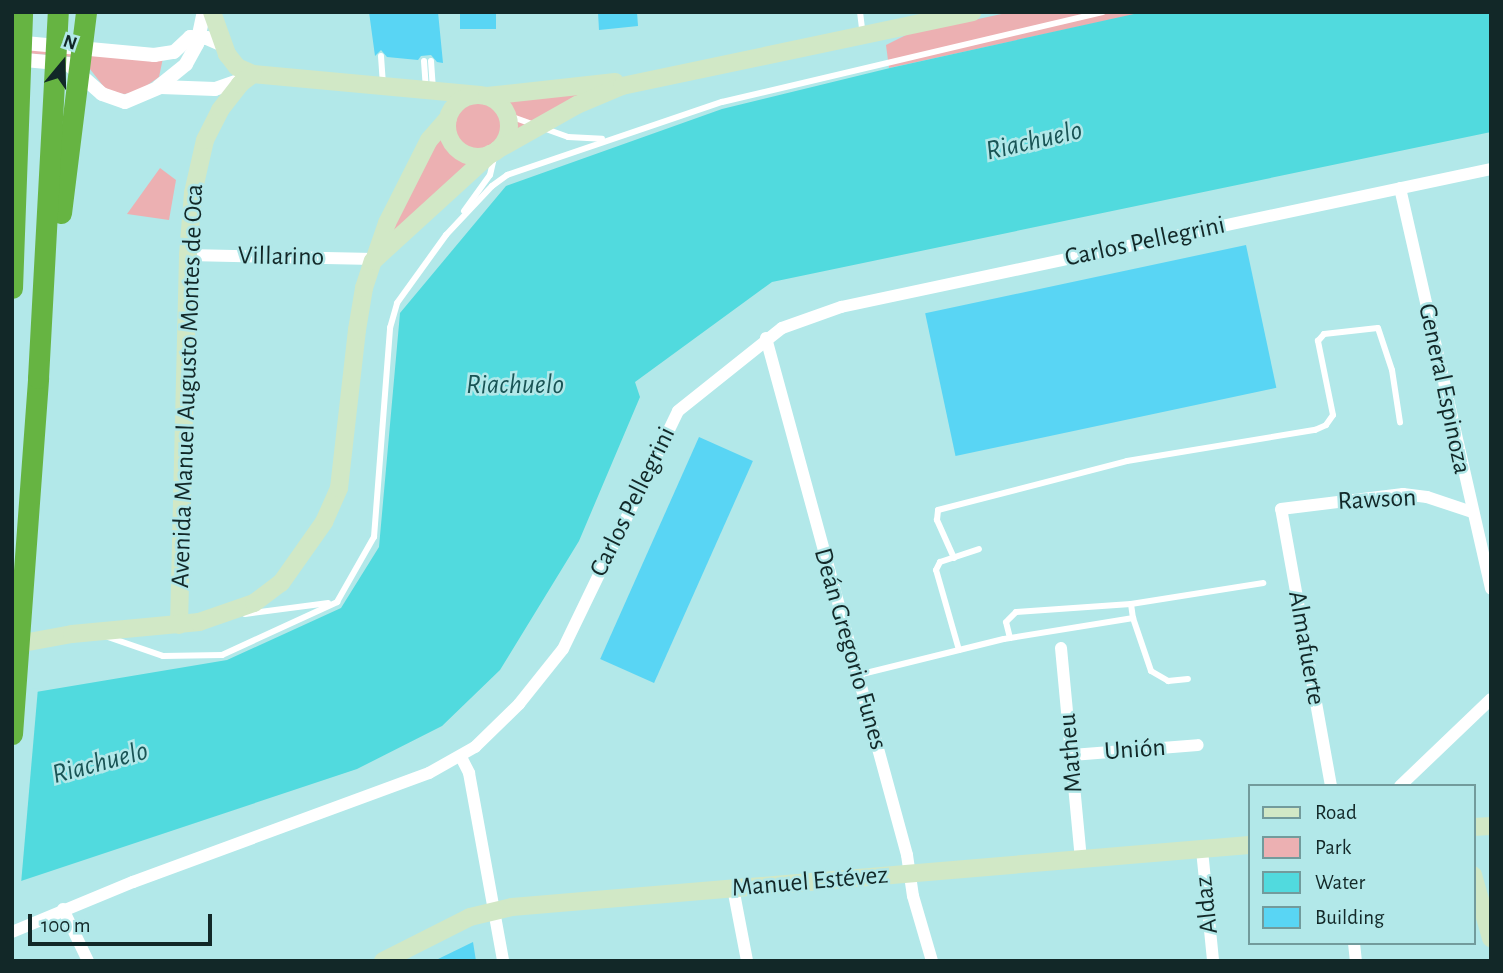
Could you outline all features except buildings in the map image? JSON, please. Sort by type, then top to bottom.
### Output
[{"type":"highway","points":[[12,288],[16,238],[22,12]]},
{"type":"highway","points":[[12,734],[38,378],[58,12]]},
{"type":"highway","points":[[38,378],[86,12]]},
{"type":"highway","points":[[12,184],[16,238]]},
{"type":"main road","points":[[212,12],[223,46],[237,67],[249,77],[383,85],[483,96],[499,104],[507,115],[508,134],[493,152],[375,257]]},
{"type":"main road","points":[[426,89],[442,104],[448,117],[448,134],[460,150],[474,156],[493,152],[607,91],[653,78],[863,36],[916,18],[972,12]]},
{"type":"main road","name":"Avenida Manuel Augusto Montes de Oca","points":[[180,625],[188,255],[194,183],[205,140],[220,110],[249,77]]},
{"type":"main road","points":[[12,645],[93,632],[180,625],[218,617],[254,603],[281,583],[331,510],[342,478],[362,300],[387,223],[429,140],[460,100],[653,78]]},
{"type":"main road","name":"Manuel Estévez","points":[[383,961],[470,917],[494,911],[733,888],[1248,845]]},
{"type":"main road","points":[[1475,881],[1491,938]]},
{"type":"street","points":[[151,92],[183,68],[200,36],[204,12]]},
{"type":"street","points":[[12,41],[155,55],[174,52],[190,37],[200,36],[223,46]]},
{"type":"street","points":[[12,59],[68,64],[102,94],[116,101],[134,100],[172,86],[215,89],[249,77]]},
{"type":"street","name":"Carlos Pellegrini","points":[[12,932],[64,909],[429,773],[461,757],[519,704],[563,649],[678,411],[766,338],[799,320],[841,307],[1491,169]]},
{"type":"street","name":"General Espinoza","points":[[1400,188],[1491,589]]},
{"type":"street","name":"Villarino","points":[[188,255],[375,257]]},
{"type":"street","name":"Deán Gregorio Funes","points":[[766,338],[907,855],[909,873],[932,961]]},
{"type":"street","name":"Rawson","points":[[1281,509],[1403,494],[1427,496],[1472,512]]},
{"type":"street","name":"Almafuerte","points":[[1281,509],[1331,784]]},
{"type":"street","name":"Matheu","points":[[1061,648],[1081,858]]},
{"type":"street","points":[[1402,784],[1491,699]]},
{"type":"street","name":"Unión","points":[[1072,755],[1198,745]]},
{"type":"street","points":[[461,757],[469,773],[503,961]]},
{"type":"street","name":"Aldaz","points":[[1202,850],[1213,961]]},
{"type":"street","points":[[733,888],[747,961]]},
{"type":"street","points":[[64,909],[88,961]]},
{"type":"lane","points":[[860,12],[863,36]]},
{"type":"lane","points":[[446,235],[492,186],[507,175],[608,140],[722,102],[1103,12]]},
{"type":"lane","points":[[381,57],[383,85]]},
{"type":"lane","points":[[426,89],[428,61]]},
{"type":"lane","points":[[507,115],[568,137],[608,140]]},
{"type":"lane","points":[[93,632],[163,656],[222,655],[337,602],[374,537],[393,314],[400,298],[490,175],[493,152]]},
{"type":"lane","points":[[954,558],[937,520],[938,510],[1127,461],[1315,430],[1326,425],[1334,415],[1318,341],[1324,334],[1378,328],[1392,370],[1400,422]]},
{"type":"lane","points":[[959,650],[936,570],[940,562],[979,550]]},
{"type":"lane","points":[[1010,638],[1006,622],[1016,612],[1131,604],[1263,583]]},
{"type":"lane","points":[[218,617],[337,602]]},
{"type":"lane","points":[[1131,604],[1151,671],[1168,681],[1188,679]]},
{"type":"lane","points":[[857,676],[1010,638],[1133,618]]},
{"type":"green space","points":[[1011,12],[1146,12],[889,68],[886,45],[908,34]]},
{"type":"green space","points":[[12,46],[163,58],[159,77],[139,91],[125,94],[113,93],[104,87],[86,64],[73,57],[12,52]]},
{"type":"green space","points":[[602,87],[511,135],[512,113],[499,98]]},
{"type":"green space","points":[[478,101],[495,108],[502,125],[495,142],[478,149],[461,142],[454,125],[461,108]]},
{"type":"green space","points":[[444,129],[449,145],[461,157],[477,160],[388,238]]},
{"type":"green space","points":[[160,168],[176,180],[169,220],[127,214]]},
{"type":"water","name":"Riachuelo","points":[[1143,12],[1491,12],[1491,132],[772,282],[635,382],[640,397],[579,541],[500,670],[442,726],[357,769],[12,884],[12,696],[227,660],[341,608],[379,547],[400,313],[506,186],[722,109],[890,68]]},
{"type":"pier","points":[[38,688],[21,884],[12,888],[12,692]]}]
